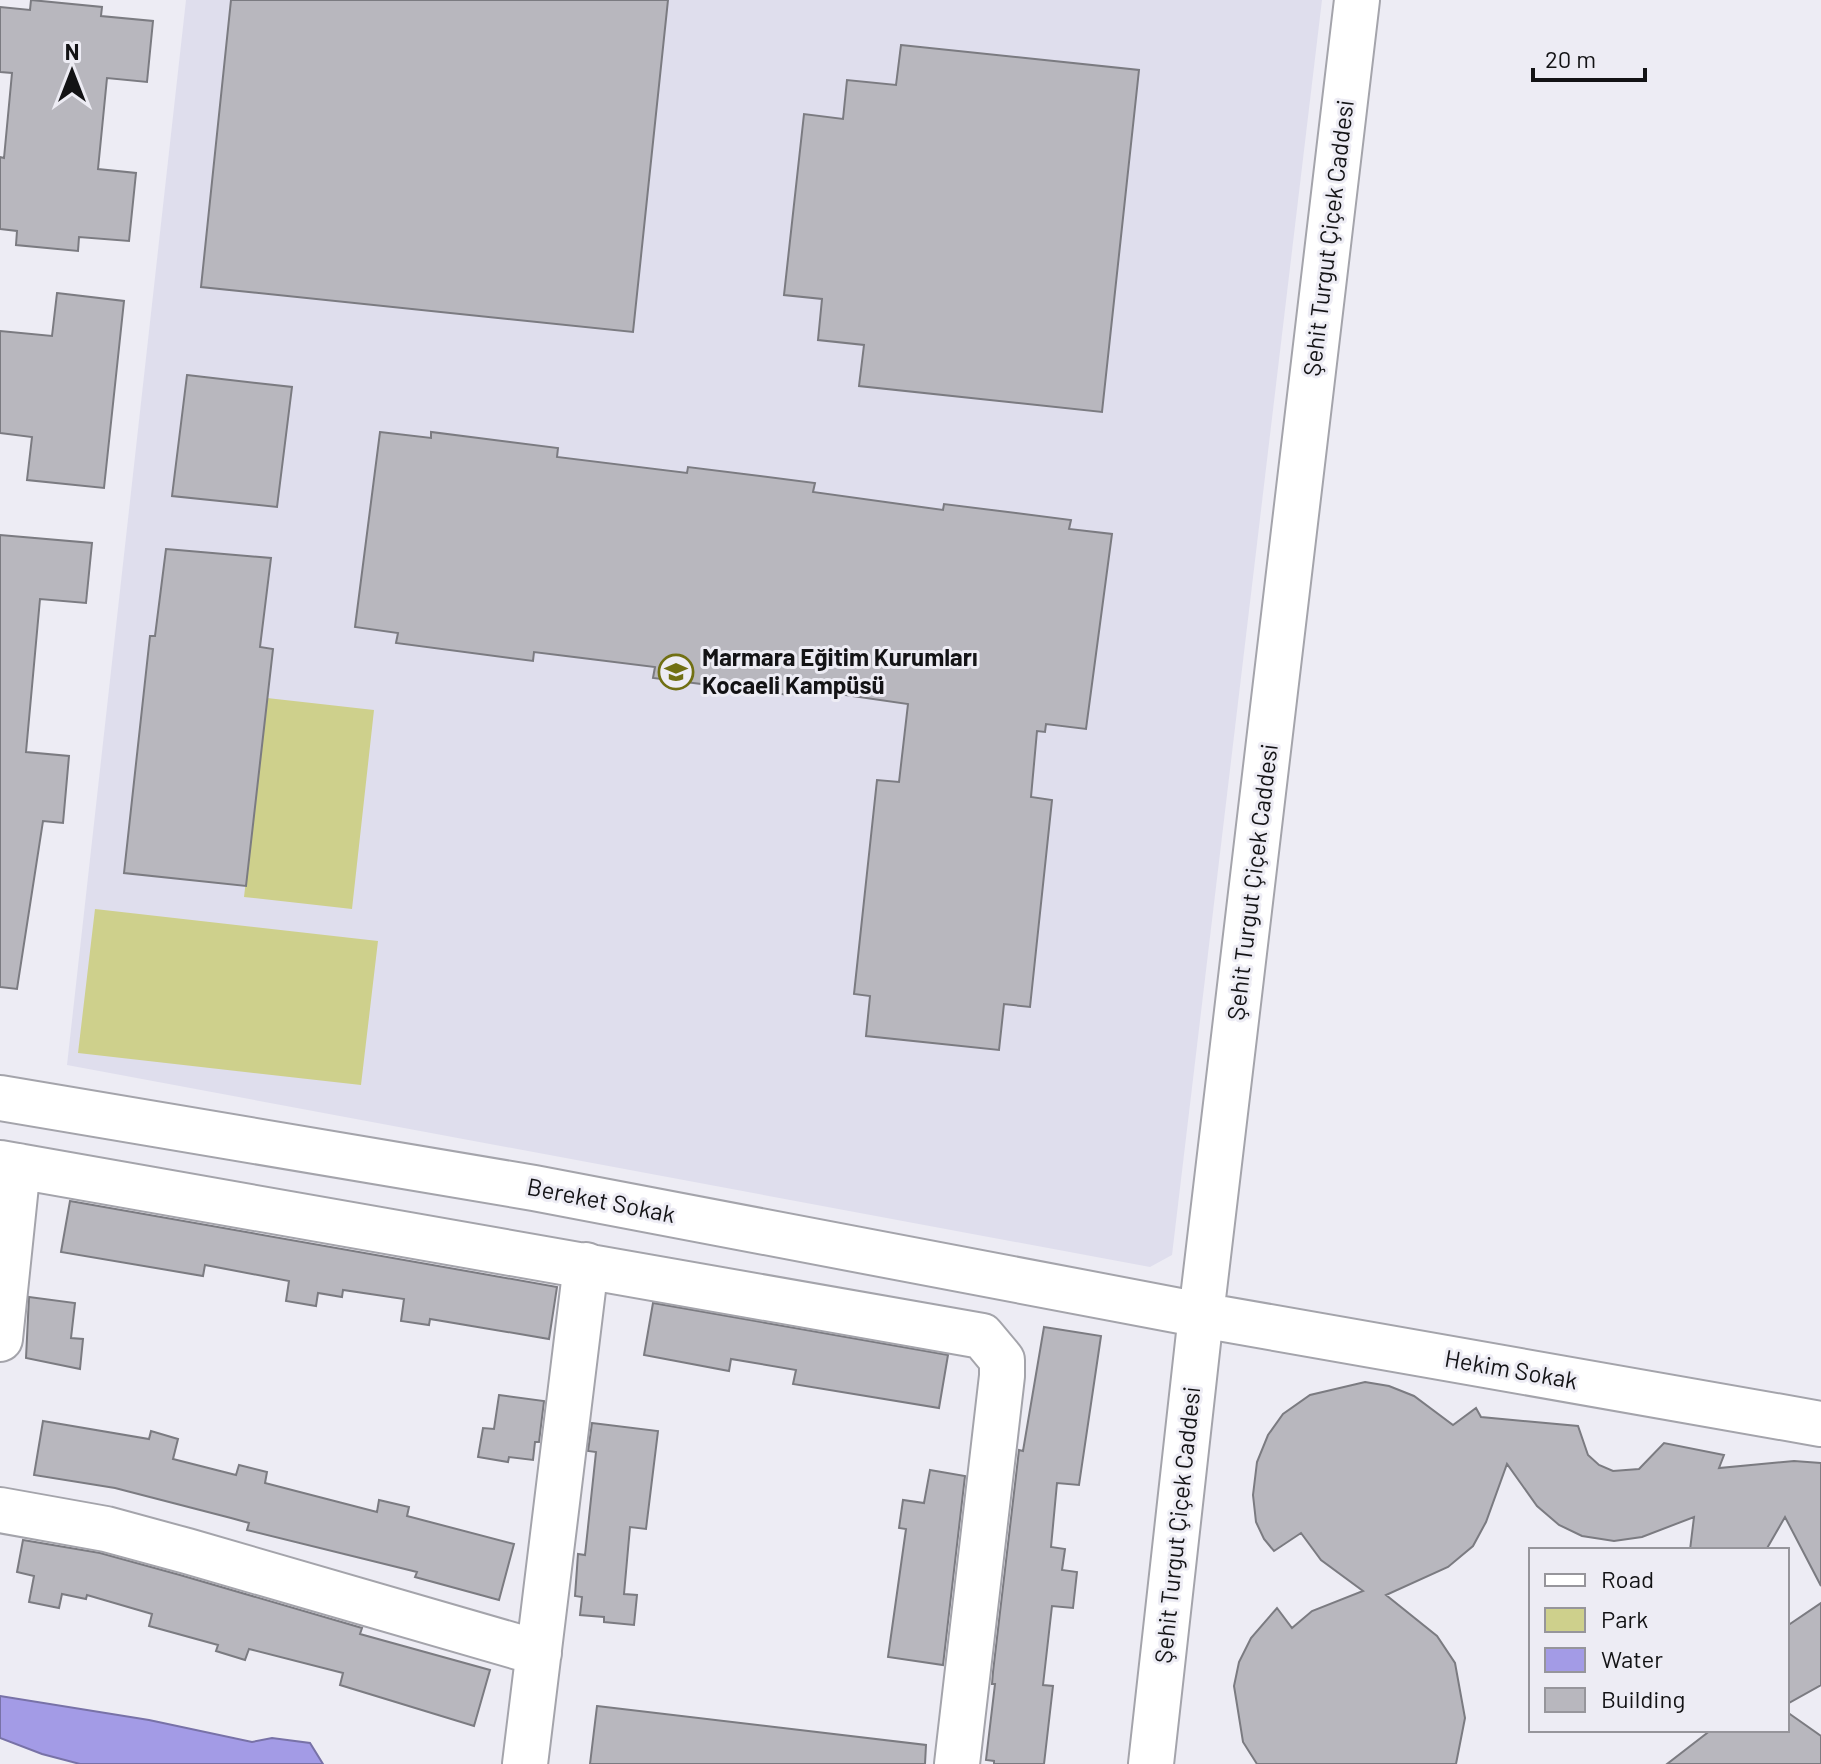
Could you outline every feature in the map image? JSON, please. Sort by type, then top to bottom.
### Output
[{"type":"street","name":"Şehit Turgut Çiçek Caddesi","points":[[1151,1764],[1201,1315],[1357,0]]},
{"type":"street","name":"Bereket Sokak","points":[[0,1098],[534,1188],[1201,1315]]},
{"type":"street","points":[[0,1339],[9,1165],[982,1336],[996,1348],[1002,1360],[1002,1376],[957,1764]]},
{"type":"street","points":[[525,1764],[586,1265]]},
{"type":"street","name":"Hekim Sokak","points":[[1201,1315],[1821,1424]]},
{"type":"street","points":[[0,1510],[106,1529],[539,1653]]},
{"type":"shaded area","name":"Marmara Eğitim Kurumları Kocaeli Kampüsü","points":[[186,0],[1322,0],[1172,1255],[1150,1267],[67,1065]]},
{"type":"green space","points":[[267,698],[374,710],[352,909],[244,897]]},
{"type":"green space","points":[[95,909],[378,941],[361,1085],[78,1053]]},
{"type":"water","points":[[0,1696],[149,1720],[252,1742],[272,1738],[310,1743],[323,1764],[80,1764],[0,1738]]},
{"type":"building","points":[[31,0],[102,7],[101,16],[153,21],[147,82],[107,78],[98,169],[136,173],[129,241],[79,237],[78,251],[16,245],[17,231],[0,229],[0,157],[4,158],[12,73],[0,72],[0,7],[30,10]]},
{"type":"building","points":[[231,0],[668,0],[633,332],[201,287]]},
{"type":"building","points":[[901,45],[1139,70],[1102,412],[859,386],[864,345],[818,340],[822,299],[784,295],[804,114],[843,119],[847,80],[896,85]]},
{"type":"building","points":[[57,293],[124,301],[104,488],[27,480],[32,437],[0,433],[0,331],[52,336]]},
{"type":"building","points":[[187,375],[292,387],[277,507],[172,496]]},
{"type":"building","points":[[380,432],[431,438],[431,432],[558,448],[557,457],[687,473],[688,467],[815,483],[813,492],[943,510],[944,504],[1071,520],[1069,529],[1112,534],[1086,729],[1046,724],[1045,732],[1037,731],[1031,797],[1052,800],[1030,1007],[1004,1004],[999,1050],[866,1036],[870,996],[854,994],[877,780],[899,782],[908,704],[790,687],[789,695],[653,678],[655,667],[534,652],[533,661],[396,643],[398,633],[355,627]]},
{"type":"building","points":[[0,535],[92,543],[86,603],[40,599],[26,752],[69,756],[63,823],[43,821],[17,989],[0,987]]},
{"type":"building","points":[[166,549],[271,558],[260,647],[273,649],[246,886],[124,873],[150,636],[155,636]]},
{"type":"building","points":[[70,1201],[557,1287],[549,1339],[430,1319],[429,1325],[401,1321],[404,1299],[343,1290],[342,1297],[318,1293],[316,1306],[286,1301],[289,1281],[205,1265],[203,1276],[61,1252]]},
{"type":"building","points":[[29,1297],[75,1303],[71,1338],[83,1339],[80,1369],[26,1358]]},
{"type":"building","points":[[653,1303],[948,1355],[939,1408],[793,1384],[796,1370],[731,1359],[729,1371],[644,1355]]},
{"type":"building","points":[[1044,1327],[1101,1336],[1079,1485],[1057,1483],[1051,1547],[1065,1549],[1062,1570],[1077,1572],[1073,1608],[1052,1606],[1043,1685],[1053,1686],[1044,1764],[994,1764],[994,1761],[986,1760],[995,1684],[992,1684],[993,1672],[1019,1450],[1023,1451]]},
{"type":"building","points":[[1365,1382],[1389,1386],[1414,1396],[1453,1425],[1476,1408],[1481,1417],[1578,1426],[1588,1455],[1599,1465],[1613,1471],[1639,1469],[1664,1443],[1724,1455],[1719,1468],[1794,1461],[1821,1463],[1821,1586],[1785,1517],[1767,1548],[1690,1548],[1694,1517],[1642,1537],[1614,1541],[1582,1536],[1559,1525],[1537,1506],[1507,1464],[1486,1522],[1473,1546],[1448,1567],[1386,1595],[1437,1636],[1455,1663],[1465,1718],[1456,1764],[1257,1764],[1243,1742],[1234,1686],[1239,1662],[1251,1638],[1277,1608],[1292,1628],[1312,1611],[1363,1591],[1321,1560],[1301,1533],[1274,1551],[1256,1522],[1253,1495],[1257,1462],[1268,1435],[1283,1414],[1310,1395]]},
{"type":"building","points":[[499,1395],[544,1401],[539,1442],[535,1442],[533,1460],[509,1457],[508,1462],[478,1457],[483,1428],[494,1429]]},
{"type":"building","points":[[43,1421],[149,1439],[151,1431],[178,1439],[173,1459],[236,1475],[239,1465],[267,1472],[265,1483],[377,1512],[379,1500],[409,1507],[407,1516],[514,1544],[499,1600],[415,1577],[417,1572],[247,1530],[249,1523],[231,1518],[115,1488],[34,1475]]},
{"type":"building","points":[[592,1423],[658,1431],[646,1529],[630,1527],[624,1594],[637,1595],[634,1625],[604,1622],[604,1617],[580,1615],[582,1597],[575,1596],[578,1554],[585,1555],[596,1452],[588,1451]]},
{"type":"building","points":[[930,1470],[965,1476],[943,1665],[888,1657],[906,1529],[899,1528],[903,1500],[924,1503]]},
{"type":"building","points":[[23,1540],[100,1553],[180,1575],[362,1628],[360,1634],[490,1670],[474,1726],[340,1685],[343,1673],[249,1649],[245,1660],[216,1651],[218,1645],[149,1626],[152,1614],[87,1595],[86,1599],[62,1594],[59,1608],[29,1602],[34,1576],[17,1572]]},
{"type":"building","points":[[1821,1603],[1821,1685],[1789,1703],[1789,1625]]},
{"type":"building","points":[[597,1706],[926,1745],[925,1764],[590,1764]]},
{"type":"building","points":[[1789,1713],[1821,1736],[1821,1764],[1667,1764],[1708,1732],[1789,1732]]},
{"type":"place","name":"Marmara Eğitim Kurumları Kocaeli Kampüsü","points":[[676,672]]}]
